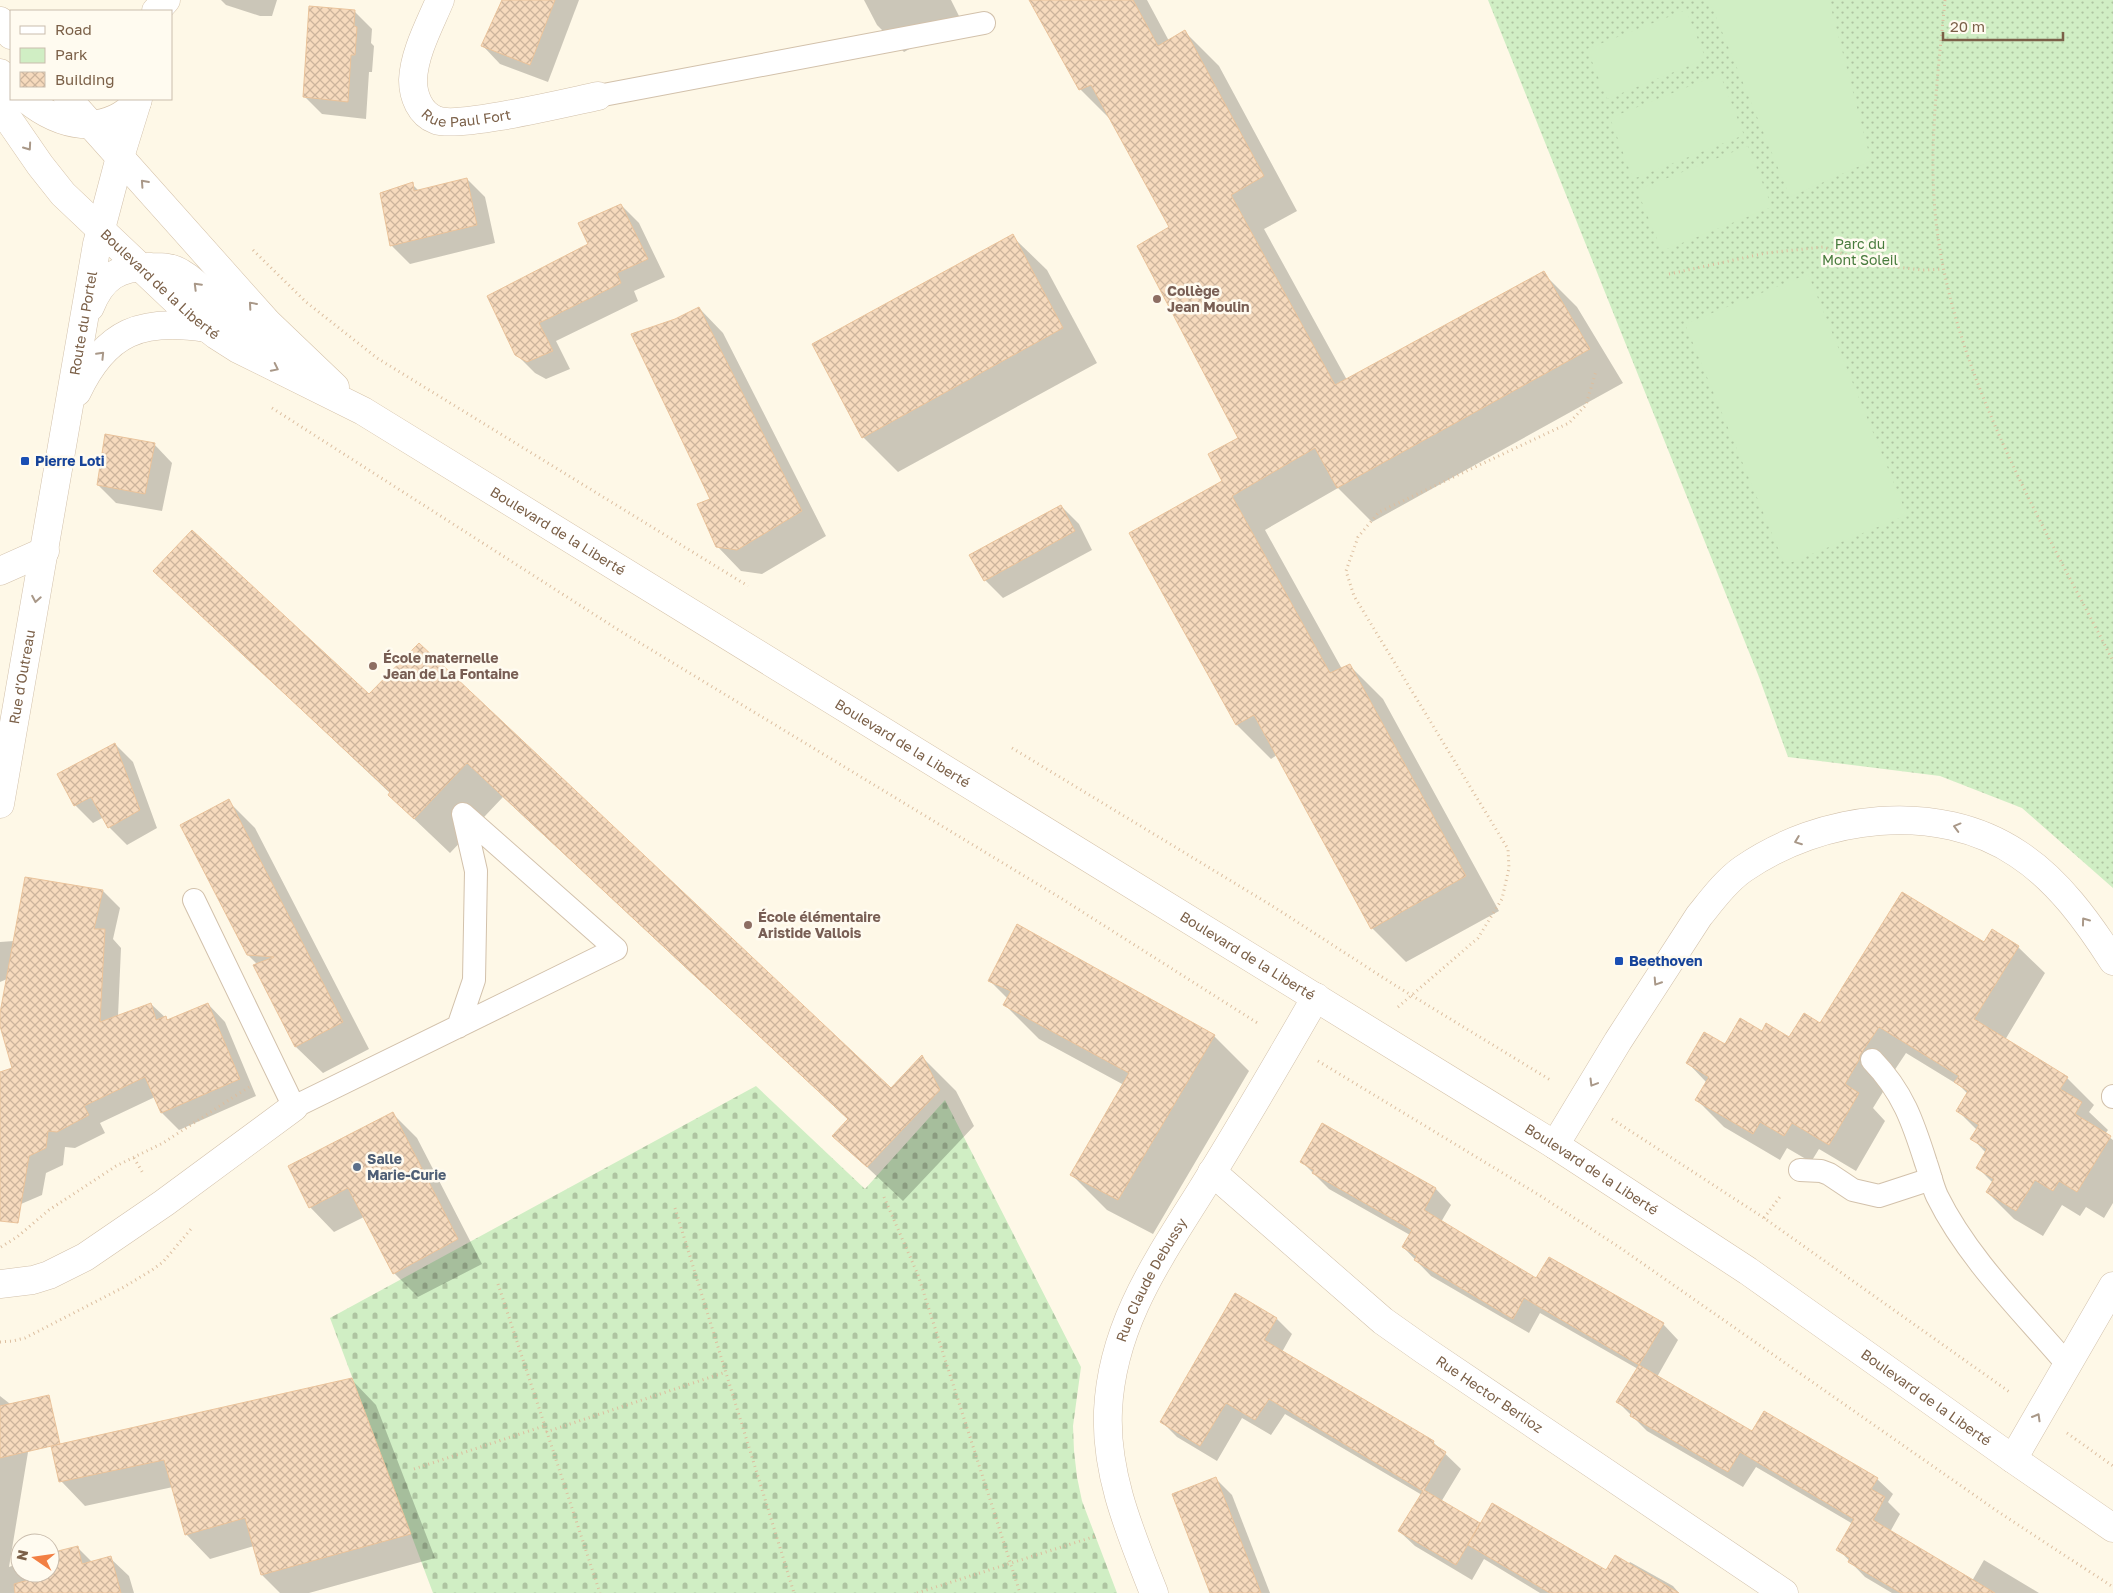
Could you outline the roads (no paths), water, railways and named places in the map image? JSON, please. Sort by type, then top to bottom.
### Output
[{"type":"street","points":[[157,10],[166,0]]},
{"type":"street","name":"Rue Paul Fort","points":[[440,0],[422,46],[413,79],[419,105],[428,116],[438,121],[466,121],[598,96]]},
{"type":"street","points":[[0,73],[10,84]]},
{"type":"street","points":[[28,100],[54,117],[71,122],[91,124],[114,120],[128,112],[137,100]]},
{"type":"street","name":"Boulevard de la Liberté","points":[[69,100],[267,322],[308,363],[363,411]]},
{"type":"street","name":"Route du Portel","points":[[45,551],[82,325],[100,229],[137,100]]},
{"type":"street","name":"Boulevard de la Liberté","points":[[0,107],[63,194],[138,266],[206,328],[224,341],[253,358],[363,411],[1555,1145],[1748,1271],[2113,1528]]},
{"type":"street","points":[[82,325],[97,292],[106,280],[117,273],[138,266],[168,268],[182,273],[230,318],[308,363]]},
{"type":"street","points":[[68,412],[81,383],[95,360],[110,345],[131,332],[149,325],[162,324],[206,328]]},
{"type":"street","points":[[0,571],[45,551]]},
{"type":"street","name":"Rue d'Outreau","points":[[0,804],[45,551]]},
{"type":"street","points":[[1555,1145],[1618,1041],[1699,916],[1712,900],[1742,870],[1782,847],[1823,831],[1866,823],[1914,821],[1953,825],[1996,841],[2037,867],[2081,916],[2113,961]]},
{"type":"street","name":"Rue Claude Debussy","points":[[1154,1593],[1128,1526],[1111,1463],[1108,1431],[1109,1390],[1118,1347],[1126,1322],[1145,1281],[1316,997]]},
{"type":"street","points":[[0,1284],[33,1280],[49,1275],[85,1257],[164,1203],[294,1107]]},
{"type":"street","name":"Rue Hector Berlioz","points":[[1212,1172],[1383,1321],[1784,1593]]},
{"type":"street","points":[[2013,1459],[2113,1286]]},
{"type":"lane","points":[[598,96],[984,22]]},
{"type":"lane","points":[[194,900],[294,1107],[458,1027],[616,949],[463,814],[476,871],[474,980],[458,1027]]},
{"type":"lane","points":[[1872,1060],[1886,1075],[1902,1100],[1912,1120],[1937,1196],[1973,1253],[2067,1364]]},
{"type":"lane","points":[[1800,1170],[1812,1170],[1829,1174],[1853,1190],[1879,1196],[1931,1179]]},
{"type":"place","name":"Collège Jean Moulin","points":[[1157,299]]},
{"type":"place","name":"Pierre Loti","points":[[25,461]]},
{"type":"place","name":"École maternelle Jean de La Fontaine","points":[[373,666]]},
{"type":"place","name":"École élémentaire Aristide Vallois","points":[[748,925]]},
{"type":"place","name":"Beethoven","points":[[1619,961]]},
{"type":"place","name":"Salle Marie-Curie","points":[[357,1167]]},
{"type":"park label","name":"Parc du Mont Soleil","points":[[1860,252]]}]
